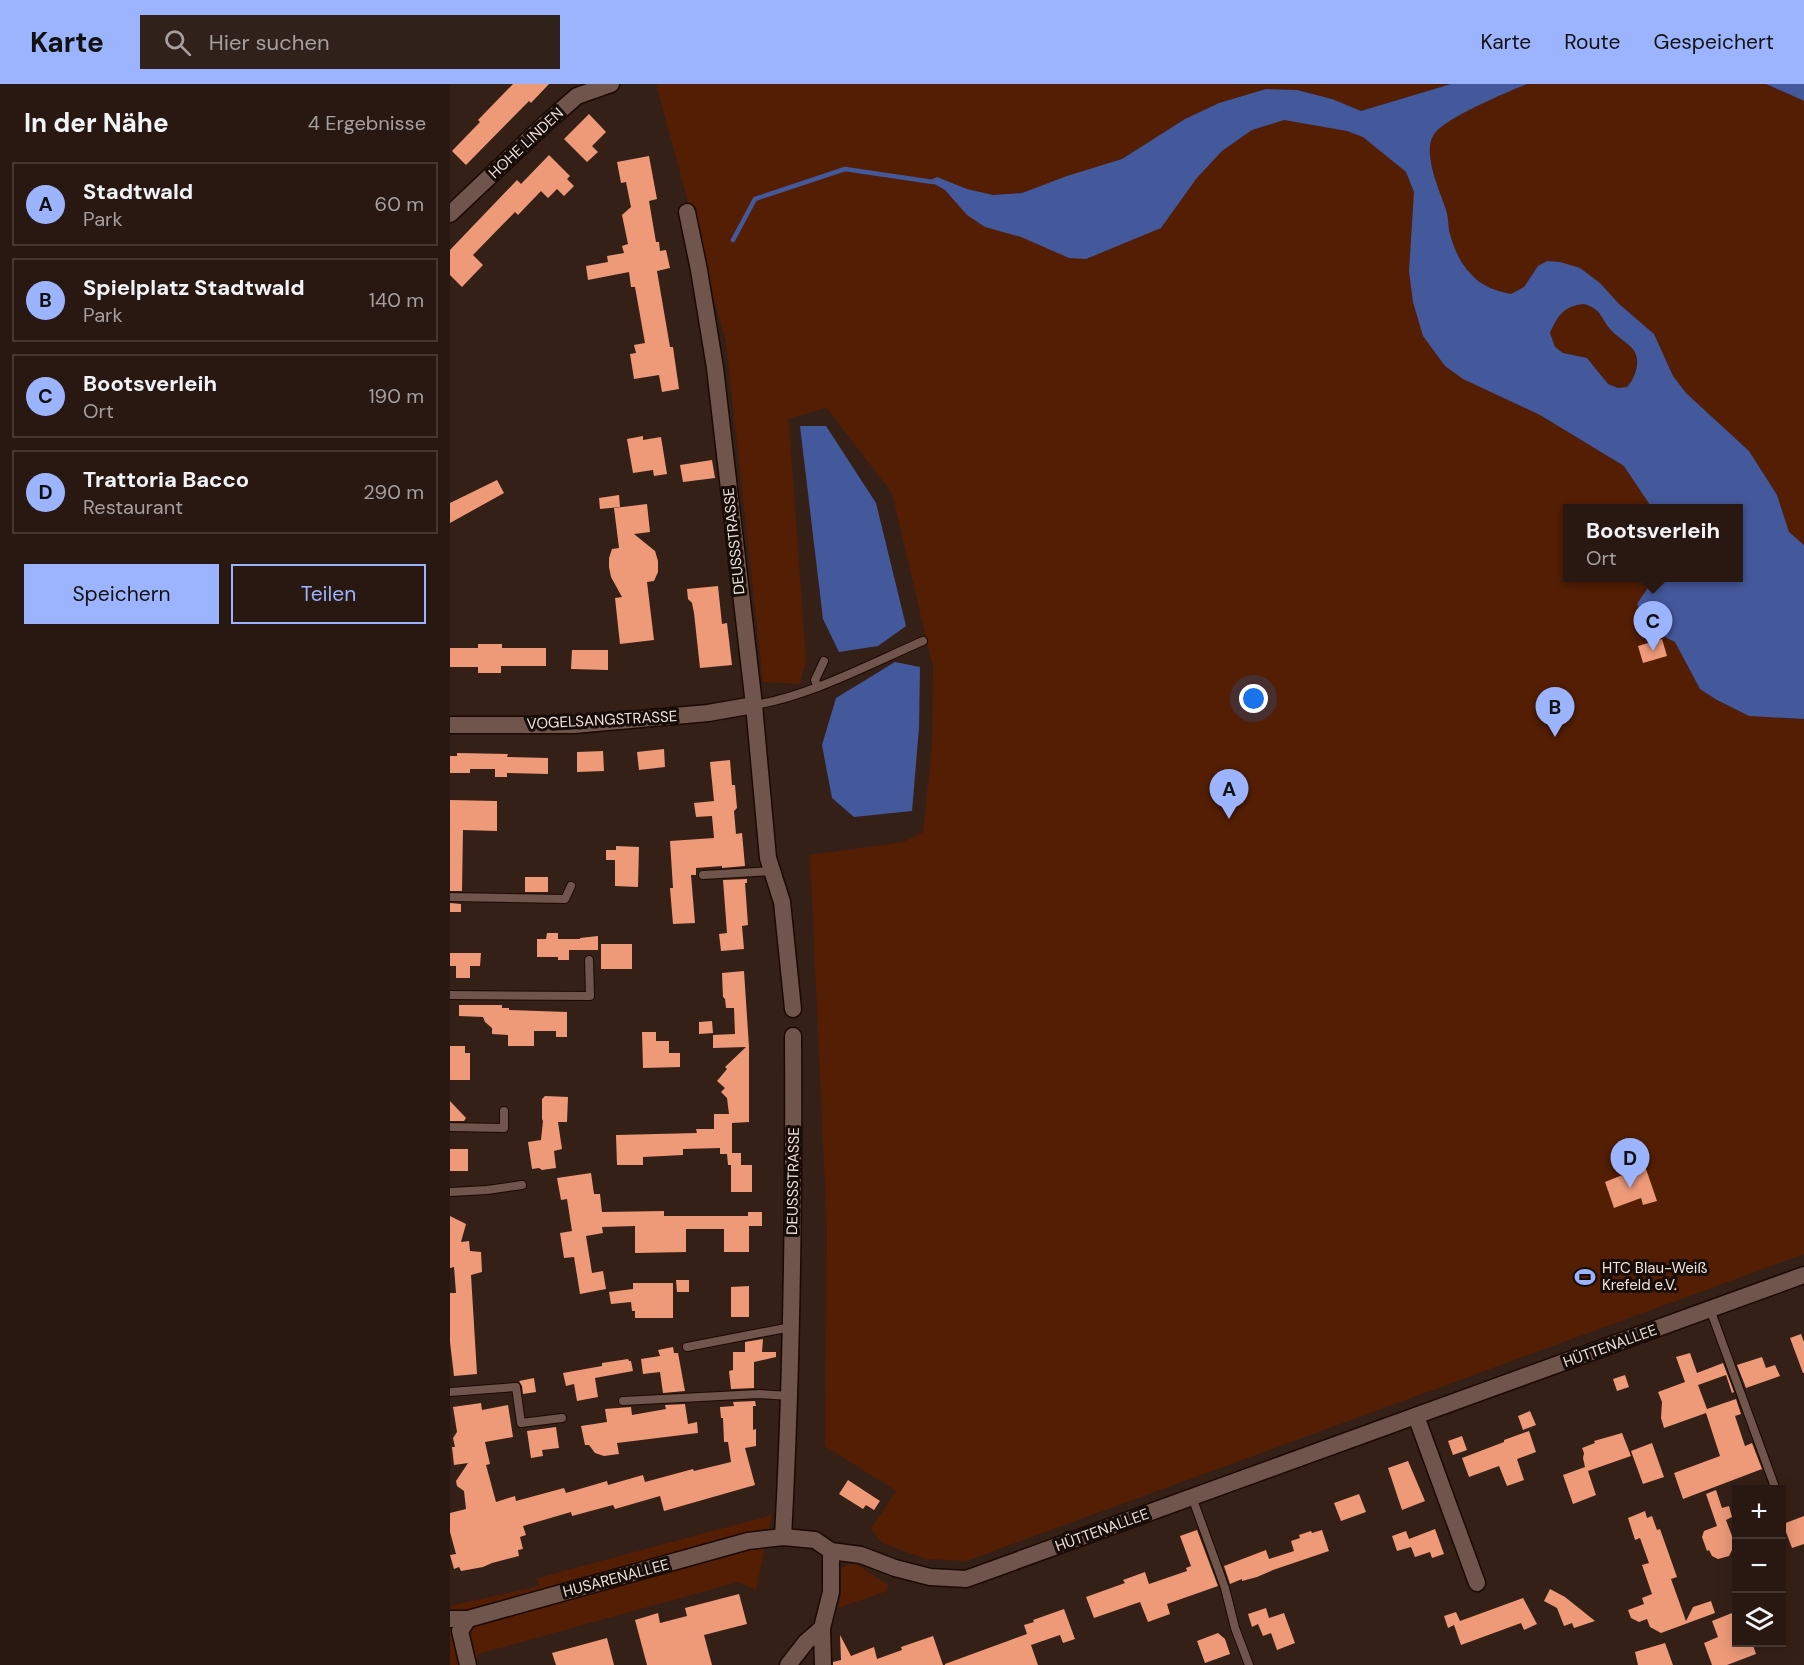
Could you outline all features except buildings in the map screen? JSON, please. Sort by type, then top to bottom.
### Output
[{"type":"street","name":"HOHE LINDEN","points":[[450,214],[577,96],[610,84]]},
{"type":"street","name":"DEUSSSTRASSE","points":[[687,212],[715,368],[754,705],[768,858],[782,902],[793,1009]]},
{"type":"street","name":"VOGELSANGSTRASSE","points":[[450,725],[574,725],[708,713],[754,705]]},
{"type":"street","name":"DEUSSSTRASSE","points":[[783,1537],[790,1396],[794,1166],[793,1036]]},
{"type":"street","name":"HÜTTENALLEE","points":[[783,1537],[815,1540],[831,1551],[861,1554],[895,1568],[930,1577],[966,1579],[1804,1275]]},
{"type":"street","points":[[1416,1416],[1477,1583]]},
{"type":"street","name":"HUSARENALLEE","points":[[450,1619],[468,1619],[748,1541],[783,1537]]},
{"type":"street","points":[[823,1665],[822,1628],[831,1592],[831,1551]]},
{"type":"street","points":[[468,1619],[460,1631],[468,1665]]},
{"type":"street","points":[[788,1665],[806,1642],[822,1628]]},
{"type":"lane","points":[[754,705],[765,704],[818,687],[923,641]]},
{"type":"lane","points":[[818,687],[815,680],[824,661]]},
{"type":"lane","points":[[703,875],[772,871]]},
{"type":"lane","points":[[450,897],[565,899],[571,886]]},
{"type":"lane","points":[[450,996],[590,996],[589,960]]},
{"type":"lane","points":[[450,1127],[504,1128],[504,1111]]},
{"type":"lane","points":[[450,1192],[522,1185]]},
{"type":"lane","points":[[1710,1309],[1774,1485]]},
{"type":"lane","points":[[687,1347],[791,1327]]},
{"type":"lane","points":[[450,1392],[516,1387],[521,1423],[562,1418]]},
{"type":"lane","points":[[623,1401],[759,1394],[790,1396]]},
{"type":"lane","points":[[1192,1497],[1225,1588],[1235,1628],[1249,1665]]},
{"type":"shaded area","points":[[656,84],[1451,84],[1361,111],[1332,99],[1297,90],[1266,89],[1219,103],[1185,119],[1122,159],[1022,193],[993,195],[967,189],[984,226],[1021,237],[1196,179],[1222,151],[1252,130],[1284,120],[1347,131],[1364,137],[1406,172],[1414,192],[1414,207],[1445,366],[1463,379],[1540,415],[1624,466],[1649,504],[1563,504],[1563,582],[1662,582],[1664,607],[1668,621],[1679,649],[1700,689],[1782,719],[1804,719],[1804,1254],[966,1561],[926,1559],[882,1543],[871,1529],[896,1491],[825,1446],[827,1231],[810,855],[904,842],[923,832],[932,746],[933,667],[892,493],[827,408],[787,419],[806,660],[800,684],[763,682],[726,342]]},
{"type":"shaded area","points":[[1527,84],[1766,84],[1804,101],[1804,545],[1789,532],[1777,495],[1749,451],[1686,393],[1673,376],[1654,334],[1599,283],[1580,268],[1538,266],[1524,287],[1511,294],[1495,290],[1480,282],[1460,259],[1449,230],[1447,212],[1430,159],[1431,140],[1435,133],[1452,120]]},
{"type":"shaded area","points":[[1584,304],[1597,311],[1610,329],[1635,352],[1636,368],[1627,387],[1618,388],[1608,384],[1587,358],[1563,353],[1555,347],[1550,333],[1559,316],[1566,309]]},
{"type":"shaded area","points":[[772,1515],[756,1590],[738,1582],[478,1654],[476,1665],[450,1665],[450,1606],[539,1586],[538,1578]]},
{"type":"shaded area","points":[[851,1563],[888,1585],[887,1591],[838,1608],[841,1595],[841,1569]]},
{"type":"water","points":[[1451,84],[1527,84],[1452,120],[1435,133],[1431,140],[1432,170],[1446,210],[1452,242],[1463,264],[1479,282],[1494,290],[1511,294],[1524,287],[1538,266],[1547,261],[1580,268],[1600,283],[1619,304],[1654,334],[1673,376],[1686,393],[1749,451],[1777,495],[1789,532],[1804,545],[1804,719],[1749,716],[1700,689],[1675,642],[1663,636],[1666,631],[1659,622],[1667,617],[1666,614],[1652,619],[1643,616],[1637,604],[1649,586],[1656,582],[1743,582],[1743,504],[1649,504],[1624,466],[1540,415],[1463,379],[1445,366],[1423,336],[1413,302],[1409,271],[1414,192],[1406,172],[1363,137],[1347,131],[1284,120],[1252,130],[1222,151],[1196,179],[1161,228],[1086,259],[1069,258],[1021,237],[985,227],[967,215],[945,190],[929,181],[937,177],[967,189],[993,195],[1022,193],[1122,159],[1185,119],[1219,103],[1266,89],[1297,90],[1332,99],[1361,111]],"holes":[[[1584,304],[1597,311],[1610,329],[1632,348],[1637,357],[1637,368],[1627,387],[1618,388],[1608,384],[1587,358],[1563,353],[1555,347],[1550,333],[1562,312]]]},
{"type":"water","points":[[1766,84],[1804,84],[1804,101],[1802,100]]},
{"type":"water","points":[[800,426],[826,426],[876,503],[906,626],[878,646],[839,652],[823,619]]},
{"type":"water","points":[[895,662],[920,667],[919,727],[912,811],[854,817],[832,798],[822,745],[836,698]]},
{"type":"waterway","points":[[733,240],[755,199],[845,169],[933,182]]},
{"type":"place","name":"Bootsverleih","points":[[1653,651]]},
{"type":"place","name":"Spielplatz Stadtwald","points":[[1555,737]]},
{"type":"place","name":"Stadtwald","points":[[1229,819]]},
{"type":"place","name":"Trattoria Bacco","points":[[1630,1188]]},
{"type":"place","name":"HTC Blau-Weiß Krefeld e.V.","points":[[1585,1277]]}]
